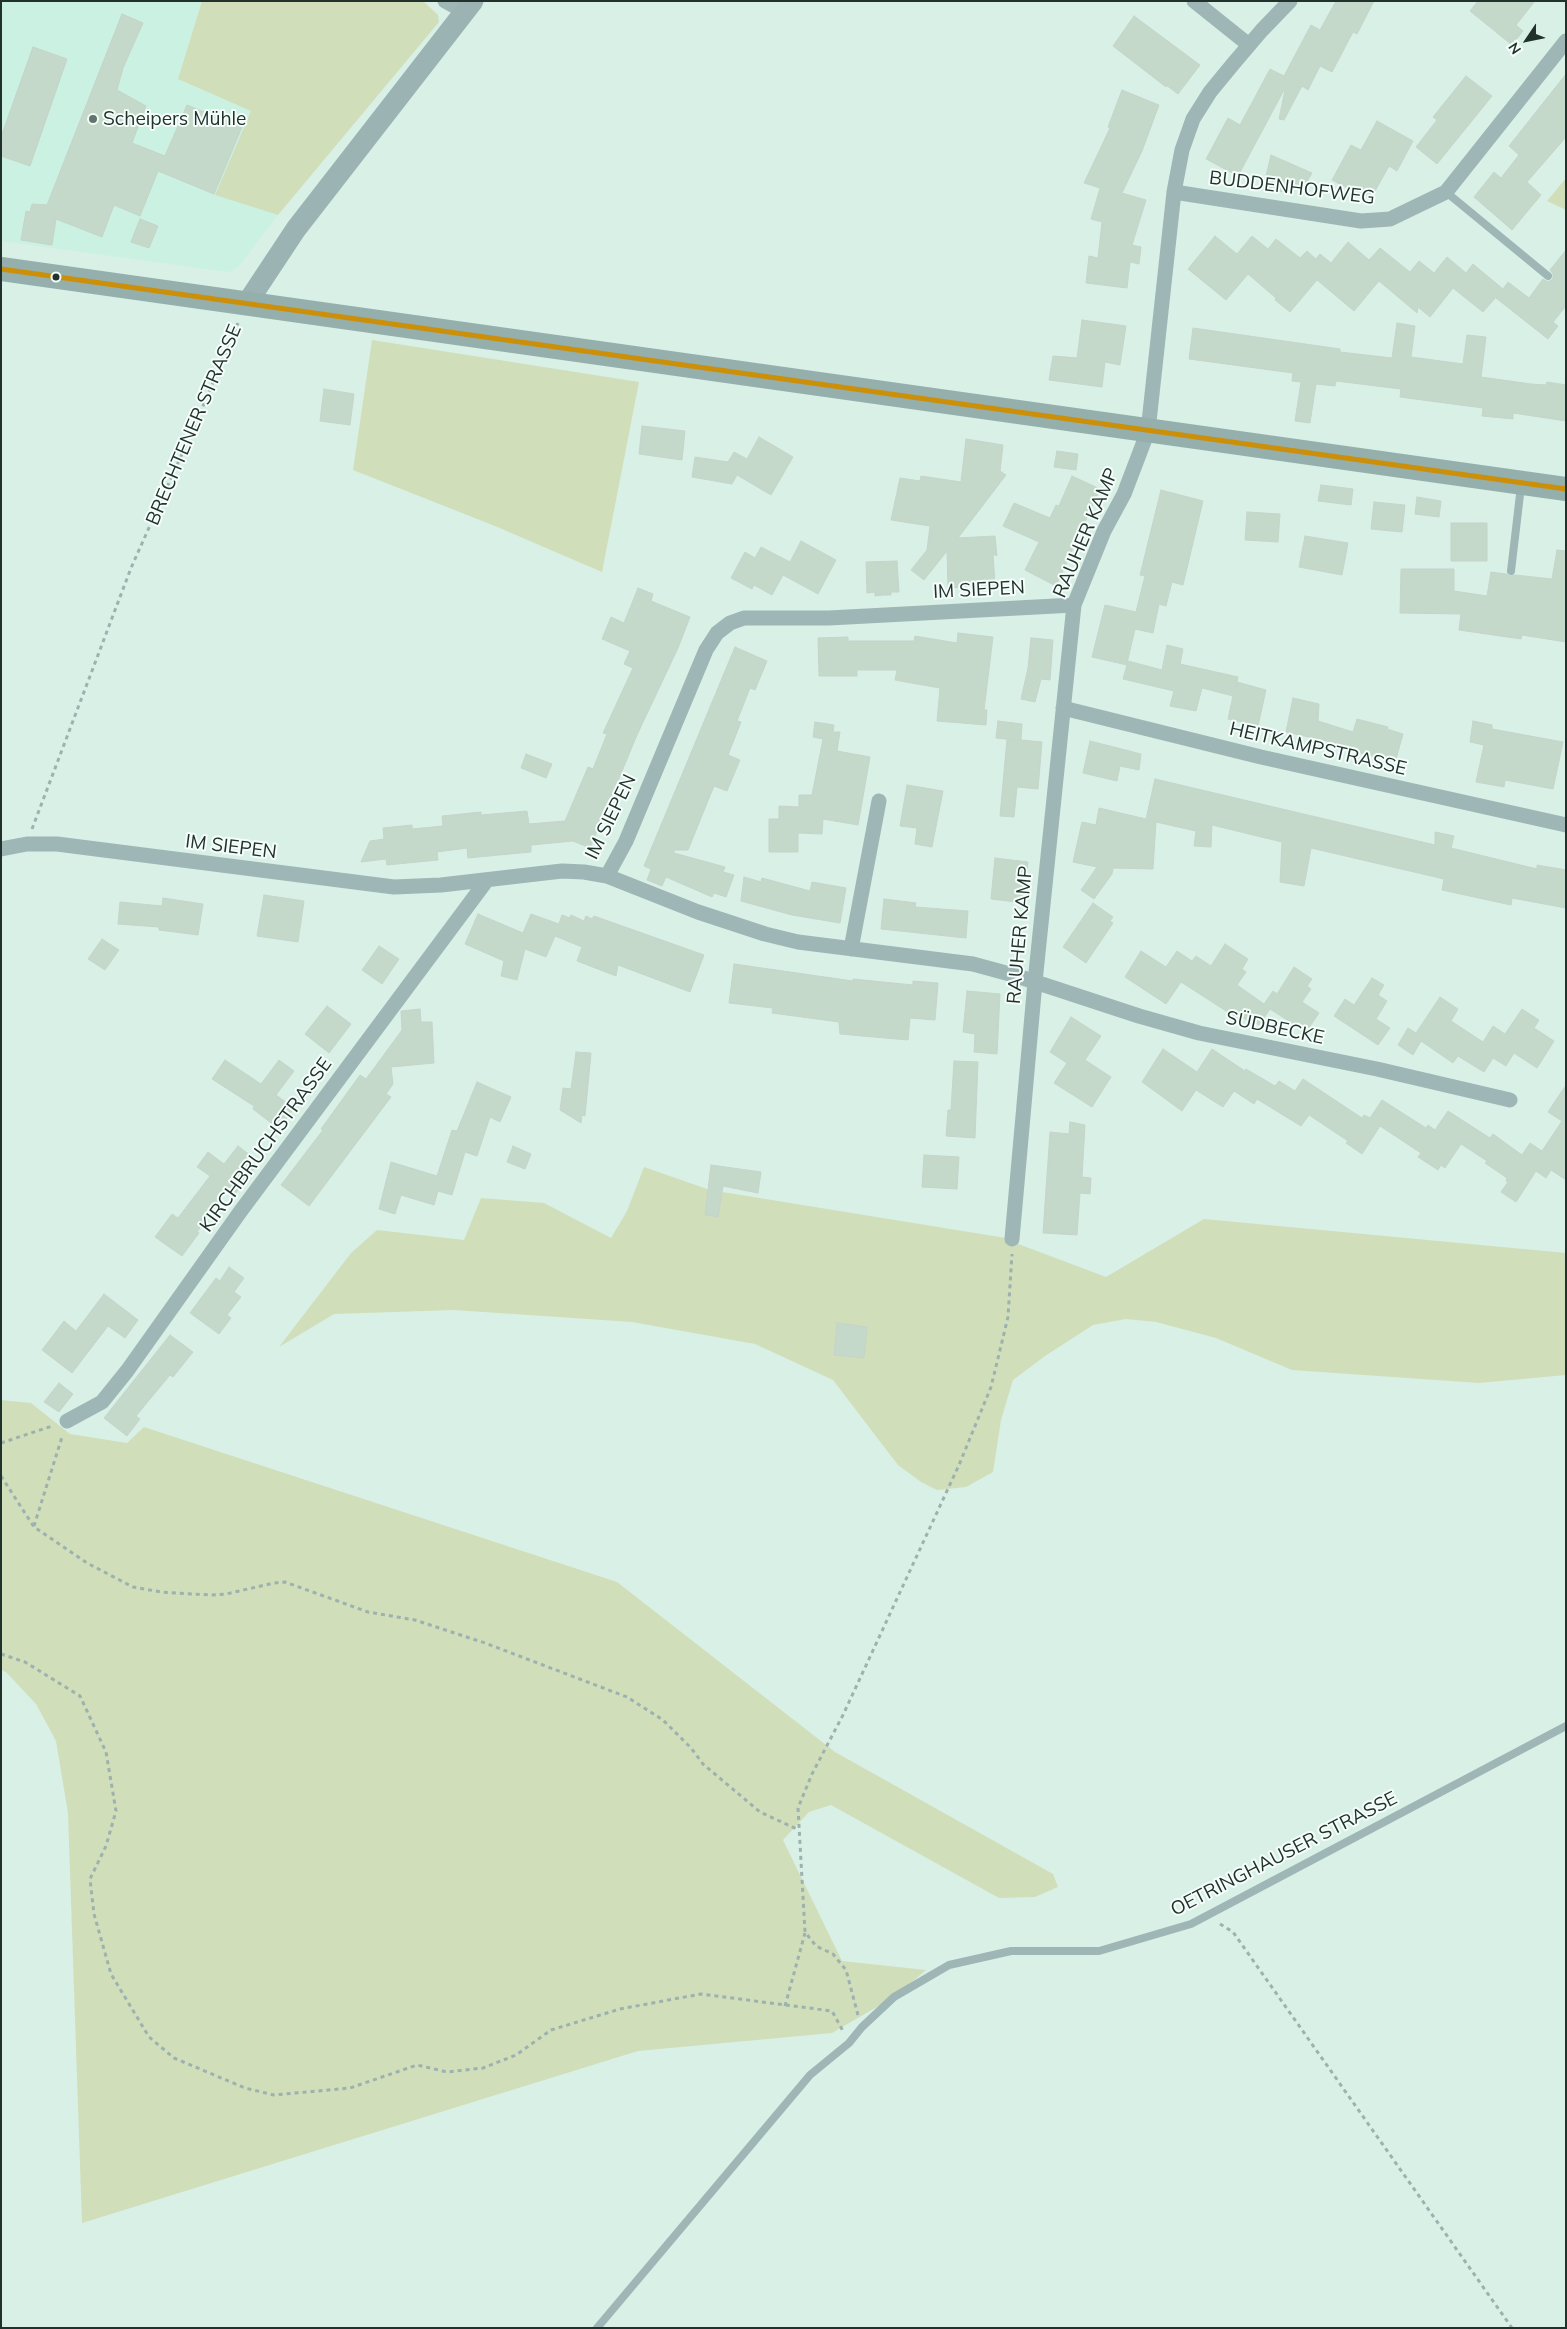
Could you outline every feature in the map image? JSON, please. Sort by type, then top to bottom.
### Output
[{"type":"main road","points":[[1,269],[1566,489]]},
{"type":"street","points":[[445,1],[469,7]]},
{"type":"street","points":[[1194,1],[1249,45]]},
{"type":"street","name":"RAUHER KAMP","points":[[1012,1239],[1035,982],[1074,605],[1104,531],[1124,494],[1148,431],[1174,192],[1182,150],[1193,120],[1210,92],[1249,45],[1290,1]]},
{"type":"street","name":"BRECHTENER STRASSE","points":[[247,303],[296,229],[469,7]]},
{"type":"street","name":"BUDDENHOFWEG","points":[[1174,192],[1361,221],[1390,219],[1446,192],[1566,41]]},
{"type":"street","name":"IM SIEPEN","points":[[1,850],[27,844],[57,844],[394,887],[562,872],[584,872],[607,876],[626,841],[703,656],[717,633],[730,623],[744,618],[830,618],[1074,605]]},
{"type":"street","name":"HEITKAMPSTRASSE","points":[[1063,708],[1261,757],[1566,825]]},
{"type":"street","points":[[851,949],[879,802]]},
{"type":"street","name":"SÜDBECKE","points":[[607,876],[698,912],[765,934],[798,942],[973,964],[1199,1033],[1377,1069],[1510,1100]]},
{"type":"street","name":"KIRCHBRUCHSTRASSE","points":[[67,1422],[102,1402],[127,1371],[240,1212],[487,880]]},
{"type":"lane","points":[[1446,192],[1548,276]]},
{"type":"lane","points":[[1511,571],[1522,482]]},
{"type":"lane","name":"OETRINGHAUSER STRASSE","points":[[597,2328],[810,2074],[849,2043],[862,2027],[894,1997],[949,1965],[1011,1951],[1099,1951],[1191,1924],[1566,1726]]},
{"type":"path","name":"BRECHTENER STRASSE","points":[[27,844],[38,809],[131,568],[247,303]]},
{"type":"path","points":[[785,2006],[805,1932],[798,1808],[812,1774],[860,1680],[959,1465],[991,1387],[1008,1317],[1012,1239]]},
{"type":"path","points":[[1,1443],[67,1422]]},
{"type":"path","points":[[34,1527],[67,1422]]},
{"type":"path","points":[[1,1476],[34,1527],[87,1563],[133,1586],[161,1592],[210,1595],[226,1594],[285,1582],[331,1601],[368,1612],[414,1620],[476,1640],[627,1697],[663,1720],[691,1748],[703,1764],[760,1812],[799,1830]]},
{"type":"path","points":[[1,1654],[25,1662],[80,1696],[106,1752],[116,1811],[106,1846],[90,1879],[94,1914],[111,1974],[149,2037],[174,2058],[245,2088],[274,2095],[350,2088],[418,2065],[447,2072],[482,2068],[516,2055],[551,2030],[620,2009],[701,1994],[832,2011],[849,2043]]},
{"type":"path","points":[[1206,1916],[1233,1932],[1512,2328]]},
{"type":"path","points":[[805,1932],[816,1946],[834,1954],[846,1970],[862,2027]]},
{"type":"shaded area","points":[[1,1],[202,1],[178,79],[252,111],[215,195],[278,215],[239,266],[230,272],[1,241]]},
{"type":"shaded area","points":[[202,1],[423,1],[438,15],[439,22],[278,215],[215,195],[251,111],[178,79]]},
{"type":"shaded area","points":[[1566,178],[1566,210],[1547,201]]},
{"type":"shaded area","points":[[372,340],[639,382],[602,572],[495,526],[353,470]]},
{"type":"shaded area","points":[[644,1167],[710,1190],[1012,1239],[1013,1242],[1106,1277],[1204,1219],[1566,1253],[1566,1375],[1479,1383],[1292,1370],[1216,1338],[1156,1322],[1126,1319],[1093,1325],[1045,1356],[1013,1380],[1001,1420],[993,1472],[966,1487],[937,1490],[921,1482],[898,1465],[833,1380],[755,1344],[632,1322],[454,1310],[334,1314],[279,1347],[351,1253],[377,1230],[464,1240],[481,1198],[544,1203],[611,1238],[627,1211]]},
{"type":"shaded area","points":[[1,1400],[31,1403],[70,1434],[127,1443],[144,1427],[617,1582],[835,1752],[1053,1874],[1058,1887],[1035,1897],[999,1898],[831,1805],[809,1812],[783,1840],[842,1961],[926,1970],[894,1997],[832,2033],[638,2051],[82,2223],[68,1813],[56,1741],[36,1704],[6,1672],[1,1670]]},
{"type":"building","points":[[1336,1],[1374,1],[1357,34],[1353,32],[1332,72],[1320,66],[1308,90],[1302,86],[1284,120],[1279,119],[1284,90],[1238,176],[1206,159],[1228,118],[1240,125],[1270,69],[1284,76],[1311,25],[1320,30]]},
{"type":"building","points":[[1478,1],[1535,1],[1516,25],[1523,31],[1512,45],[1470,11]]},
{"type":"building","points":[[122,14],[143,23],[123,68],[117,90],[146,106],[132,143],[165,156],[187,105],[242,127],[214,194],[158,171],[140,216],[114,205],[102,237],[56,219],[52,245],[21,240],[26,211],[30,212],[32,204],[47,205]]},
{"type":"building","points":[[1134,16],[1200,65],[1178,94],[1113,46]]},
{"type":"building","points":[[33,47],[67,59],[30,166],[1,156],[1,137]]},
{"type":"building","points":[[1566,74],[1566,137],[1527,182],[1541,195],[1512,230],[1474,197],[1494,172],[1501,178],[1519,155],[1509,146]]},
{"type":"building","points":[[1466,76],[1492,96],[1437,164],[1416,147],[1437,120],[1433,117]]},
{"type":"building","points":[[1122,90],[1159,105],[1142,151],[1122,193],[1146,200],[1132,245],[1141,247],[1139,264],[1130,262],[1127,288],[1086,283],[1089,256],[1098,258],[1102,222],[1091,219],[1100,188],[1084,183],[1110,128],[1108,127]]},
{"type":"building","points":[[1377,121],[1413,141],[1397,171],[1389,166],[1370,200],[1332,180],[1351,145],[1361,150]]},
{"type":"building","points":[[1271,155],[1312,173],[1304,187],[1295,187],[1293,193],[1263,189]]},
{"type":"building","points":[[140,219],[158,226],[149,248],[131,242]]},
{"type":"building","points":[[1215,236],[1237,254],[1252,236],[1268,249],[1276,239],[1300,258],[1307,251],[1316,259],[1320,254],[1331,263],[1348,242],[1369,260],[1380,248],[1410,272],[1419,261],[1434,273],[1447,257],[1466,273],[1473,264],[1503,289],[1508,282],[1529,298],[1543,279],[1548,282],[1553,279],[1553,274],[1550,270],[1566,250],[1566,306],[1553,322],[1558,326],[1548,339],[1496,298],[1497,296],[1483,312],[1453,288],[1430,317],[1418,307],[1417,313],[1379,281],[1354,311],[1317,280],[1290,312],[1248,274],[1226,300],[1188,269]]},
{"type":"building","points":[[1082,320],[1126,326],[1120,365],[1105,362],[1102,387],[1049,380],[1053,356],[1077,358]]},
{"type":"building","points":[[1397,323],[1415,326],[1411,357],[1463,364],[1467,335],[1486,337],[1481,377],[1531,384],[1546,385],[1547,382],[1566,385],[1566,421],[1513,413],[1513,419],[1482,416],[1483,408],[1400,397],[1401,389],[1336,381],[1335,386],[1316,384],[1310,423],[1295,421],[1301,382],[1292,381],[1293,373],[1189,359],[1193,328],[1340,349],[1340,352],[1392,358]]},
{"type":"building","points":[[324,389],[354,394],[350,425],[320,421]]},
{"type":"building","points":[[642,426],[685,431],[682,460],[639,454]]},
{"type":"building","points":[[759,437],[793,457],[771,495],[737,475],[732,484],[692,477],[695,457],[728,462],[734,452],[747,459]]},
{"type":"building","points":[[966,439],[1003,445],[1000,471],[1006,475],[958,538],[995,536],[997,556],[993,554],[995,585],[948,588],[947,551],[924,580],[911,570],[927,550],[930,526],[891,520],[900,478],[920,481],[921,476],[961,482]]},
{"type":"building","points":[[1057,451],[1078,454],[1076,470],[1054,467]]},
{"type":"building","points":[[1072,476],[1100,489],[1056,586],[1025,570],[1039,542],[1003,526],[1014,503],[1050,518],[1056,505],[1059,506]]},
{"type":"building","points":[[1321,485],[1353,489],[1351,505],[1318,501]]},
{"type":"building","points":[[1161,490],[1203,501],[1183,585],[1172,582],[1166,606],[1159,604],[1153,633],[1135,629],[1127,663],[1128,661],[1162,670],[1167,645],[1183,649],[1180,664],[1238,677],[1237,682],[1266,690],[1258,726],[1228,719],[1233,696],[1202,688],[1196,711],[1170,706],[1174,691],[1123,679],[1127,665],[1092,657],[1105,605],[1136,612],[1145,576],[1140,575]]},
{"type":"building","points":[[1417,497],[1441,501],[1439,517],[1415,514]]},
{"type":"building","points":[[1374,502],[1405,505],[1402,532],[1371,529]]},
{"type":"building","points":[[1247,512],[1280,514],[1278,542],[1245,540]]},
{"type":"building","points":[[1451,523],[1487,523],[1487,561],[1451,561]]},
{"type":"building","points":[[1305,536],[1348,543],[1342,575],[1299,567]]},
{"type":"building","points":[[801,541],[836,560],[818,594],[783,575],[772,595],[754,585],[752,589],[731,578],[745,552],[755,558],[761,547],[790,562]]},
{"type":"building","points":[[1557,550],[1566,551],[1566,642],[1522,635],[1521,639],[1459,630],[1461,614],[1400,613],[1401,569],[1454,569],[1454,591],[1487,596],[1491,572],[1510,576],[1552,579]]},
{"type":"building","points":[[897,561],[899,592],[891,592],[891,595],[875,596],[875,592],[867,593],[866,562]]},
{"type":"building","points":[[638,588],[653,594],[651,601],[690,617],[678,648],[637,735],[590,848],[573,841],[531,845],[531,852],[468,858],[467,848],[437,852],[438,860],[387,865],[386,859],[361,862],[370,841],[384,839],[383,828],[412,825],[412,829],[443,826],[442,816],[481,812],[481,815],[527,811],[529,824],[565,821],[588,767],[593,769],[607,734],[603,733],[633,668],[624,664],[630,651],[602,639],[611,617],[624,623]]},
{"type":"building","points":[[958,633],[993,637],[984,710],[987,710],[986,725],[937,721],[940,688],[895,680],[897,670],[857,670],[857,676],[819,676],[818,638],[848,637],[848,641],[914,641],[915,636],[957,643]]},
{"type":"building","points":[[1031,638],[1053,640],[1050,680],[1041,679],[1035,702],[1021,699],[1028,668]]},
{"type":"building","points":[[735,647],[767,661],[755,690],[750,688],[737,721],[741,722],[728,755],[740,760],[727,791],[714,786],[688,850],[674,850],[674,853],[725,867],[723,872],[734,875],[726,897],[714,893],[712,897],[666,877],[662,886],[647,880],[651,869],[644,866]]},
{"type":"building","points":[[1293,698],[1319,704],[1318,721],[1353,732],[1357,719],[1388,727],[1387,729],[1403,734],[1396,759],[1380,755],[1379,758],[1335,746],[1336,743],[1286,732]]},
{"type":"building","points":[[998,721],[1022,724],[1021,740],[1042,742],[1038,789],[1017,787],[1014,817],[1000,816],[1007,739],[996,738]]},
{"type":"building","points":[[1473,721],[1492,725],[1492,729],[1563,742],[1553,789],[1505,780],[1504,787],[1476,782],[1484,745],[1470,742]]},
{"type":"building","points":[[815,722],[834,725],[833,732],[840,732],[837,751],[870,757],[858,825],[823,819],[822,834],[798,833],[798,852],[769,852],[769,819],[779,819],[779,806],[799,807],[799,795],[812,795],[823,739],[813,737]]},
{"type":"building","points":[[1090,741],[1141,754],[1139,770],[1120,766],[1117,781],[1083,773]]},
{"type":"building","points":[[526,754],[552,764],[546,778],[521,768]]},
{"type":"building","points":[[1155,779],[1435,845],[1435,832],[1454,836],[1451,848],[1537,869],[1537,865],[1566,870],[1566,908],[1512,898],[1511,905],[1442,890],[1444,879],[1311,848],[1304,886],[1280,882],[1282,842],[1212,825],[1211,847],[1194,846],[1196,831],[1156,822],[1153,869],[1113,868],[1112,874],[1094,899],[1081,890],[1097,867],[1073,862],[1082,822],[1096,825],[1099,808],[1146,819]]},
{"type":"building","points":[[907,785],[943,791],[932,847],[915,844],[917,828],[900,826]]},
{"type":"building","points":[[995,858],[1028,862],[1024,903],[991,899]]},
{"type":"building","points":[[744,877],[761,882],[762,878],[810,891],[812,882],[846,888],[840,923],[792,915],[741,901]]},
{"type":"building","points":[[264,895],[304,901],[298,942],[257,936]]},
{"type":"building","points":[[163,898],[203,904],[198,935],[159,930],[159,927],[118,924],[120,902],[162,906]]},
{"type":"building","points":[[884,899],[916,903],[915,907],[968,911],[966,938],[881,929]]},
{"type":"building","points":[[1093,903],[1113,917],[1110,921],[1113,923],[1086,963],[1063,947]]},
{"type":"building","points":[[478,914],[523,933],[531,914],[559,924],[562,915],[570,918],[571,915],[584,921],[586,916],[592,919],[594,916],[704,955],[690,992],[618,965],[616,976],[577,961],[582,947],[555,936],[546,957],[525,949],[517,980],[501,976],[504,961],[465,944]]},
{"type":"building","points":[[102,939],[119,950],[105,970],[88,959]]},
{"type":"building","points":[[1225,944],[1248,959],[1242,969],[1246,972],[1237,985],[1264,1004],[1273,991],[1277,994],[1294,967],[1312,979],[1307,986],[1311,989],[1302,1002],[1319,1013],[1306,1032],[1270,1009],[1259,1025],[1239,1015],[1237,1018],[1181,982],[1166,1004],[1125,977],[1141,951],[1166,967],[1177,951],[1192,961],[1196,956],[1211,966]]},
{"type":"building","points":[[379,946],[399,959],[382,984],[362,970]]},
{"type":"building","points":[[734,964],[853,981],[853,979],[913,985],[913,981],[938,983],[935,1020],[910,1018],[908,1040],[840,1034],[839,1022],[772,1013],[773,1008],[729,1003]]},
{"type":"building","points":[[1372,978],[1384,985],[1378,995],[1387,1001],[1376,1019],[1390,1028],[1378,1045],[1334,1016],[1345,999],[1354,1005]]},
{"type":"building","points":[[967,991],[1000,994],[997,1054],[974,1052],[975,1034],[963,1032]]},
{"type":"building","points":[[1440,997],[1458,1009],[1451,1021],[1483,1042],[1493,1026],[1505,1034],[1522,1009],[1539,1020],[1534,1028],[1554,1041],[1537,1068],[1514,1053],[1506,1066],[1493,1058],[1484,1072],[1458,1056],[1453,1063],[1421,1041],[1413,1055],[1398,1045],[1408,1028],[1416,1033]]},
{"type":"building","points":[[327,1006],[351,1024],[329,1053],[305,1034]]},
{"type":"building","points":[[420,1009],[421,1022],[432,1022],[434,1063],[391,1067],[393,1084],[386,1094],[391,1097],[309,1206],[281,1185],[323,1130],[321,1129],[360,1075],[366,1079],[402,1030],[401,1011]]},
{"type":"building","points":[[1071,1017],[1101,1036],[1085,1060],[1111,1077],[1092,1107],[1054,1083],[1067,1063],[1050,1052]]},
{"type":"building","points":[[1163,1049],[1197,1072],[1212,1049],[1245,1071],[1246,1069],[1275,1086],[1279,1081],[1295,1091],[1303,1079],[1362,1118],[1364,1115],[1370,1118],[1382,1100],[1426,1128],[1428,1125],[1435,1130],[1448,1111],[1490,1138],[1493,1134],[1522,1155],[1530,1143],[1542,1151],[1562,1121],[1548,1112],[1566,1085],[1566,1180],[1551,1170],[1546,1178],[1536,1171],[1516,1202],[1501,1192],[1508,1182],[1506,1181],[1507,1178],[1485,1163],[1487,1161],[1461,1144],[1445,1168],[1441,1165],[1438,1170],[1418,1157],[1421,1153],[1380,1126],[1362,1154],[1346,1143],[1348,1141],[1309,1115],[1301,1126],[1257,1099],[1254,1104],[1234,1091],[1223,1107],[1196,1090],[1182,1111],[1142,1082]]},
{"type":"building","points":[[576,1052],[591,1053],[585,1116],[582,1115],[581,1123],[560,1110],[563,1088],[571,1089]]},
{"type":"building","points":[[225,1060],[261,1084],[279,1060],[294,1071],[276,1095],[294,1108],[279,1129],[253,1109],[254,1106],[212,1079]]},
{"type":"building","points":[[954,1061],[978,1062],[975,1138],[946,1136],[948,1110],[951,1110]]},
{"type":"building","points":[[477,1082],[511,1097],[500,1122],[490,1117],[477,1156],[465,1152],[452,1195],[438,1191],[434,1205],[401,1195],[395,1214],[379,1209],[391,1162],[437,1176],[452,1130],[457,1131]]},
{"type":"building","points":[[1070,1122],[1085,1125],[1082,1177],[1091,1178],[1090,1194],[1080,1193],[1077,1235],[1043,1233],[1050,1132],[1069,1134]]},
{"type":"building","points":[[238,1146],[259,1162],[235,1194],[228,1189],[182,1256],[155,1237],[172,1214],[178,1218],[210,1176],[197,1167],[208,1152],[224,1164]]},
{"type":"building","points":[[513,1146],[531,1154],[525,1169],[507,1162]]},
{"type":"building","points":[[924,1155],[959,1157],[957,1189],[922,1187]]},
{"type":"building","points":[[711,1165],[761,1172],[758,1193],[723,1186],[718,1217],[705,1215]]},
{"type":"building","points":[[229,1267],[244,1278],[234,1292],[241,1297],[227,1315],[231,1318],[219,1334],[190,1313],[216,1278],[220,1281]]},
{"type":"building","points":[[104,1294],[138,1320],[125,1338],[108,1326],[72,1373],[42,1350],[64,1321],[76,1331]]},
{"type":"building","points":[[837,1323],[867,1327],[864,1358],[834,1355]]},
{"type":"building","points":[[170,1335],[193,1352],[173,1377],[170,1375],[136,1416],[140,1419],[127,1436],[104,1418]]},
{"type":"building","points":[[59,1383],[73,1394],[59,1412],[44,1402]]},
{"type":"transit line","points":[[1,269],[1566,489]]},
{"type":"place","name":"Scheipers Mühle","points":[[93,119]]}]
